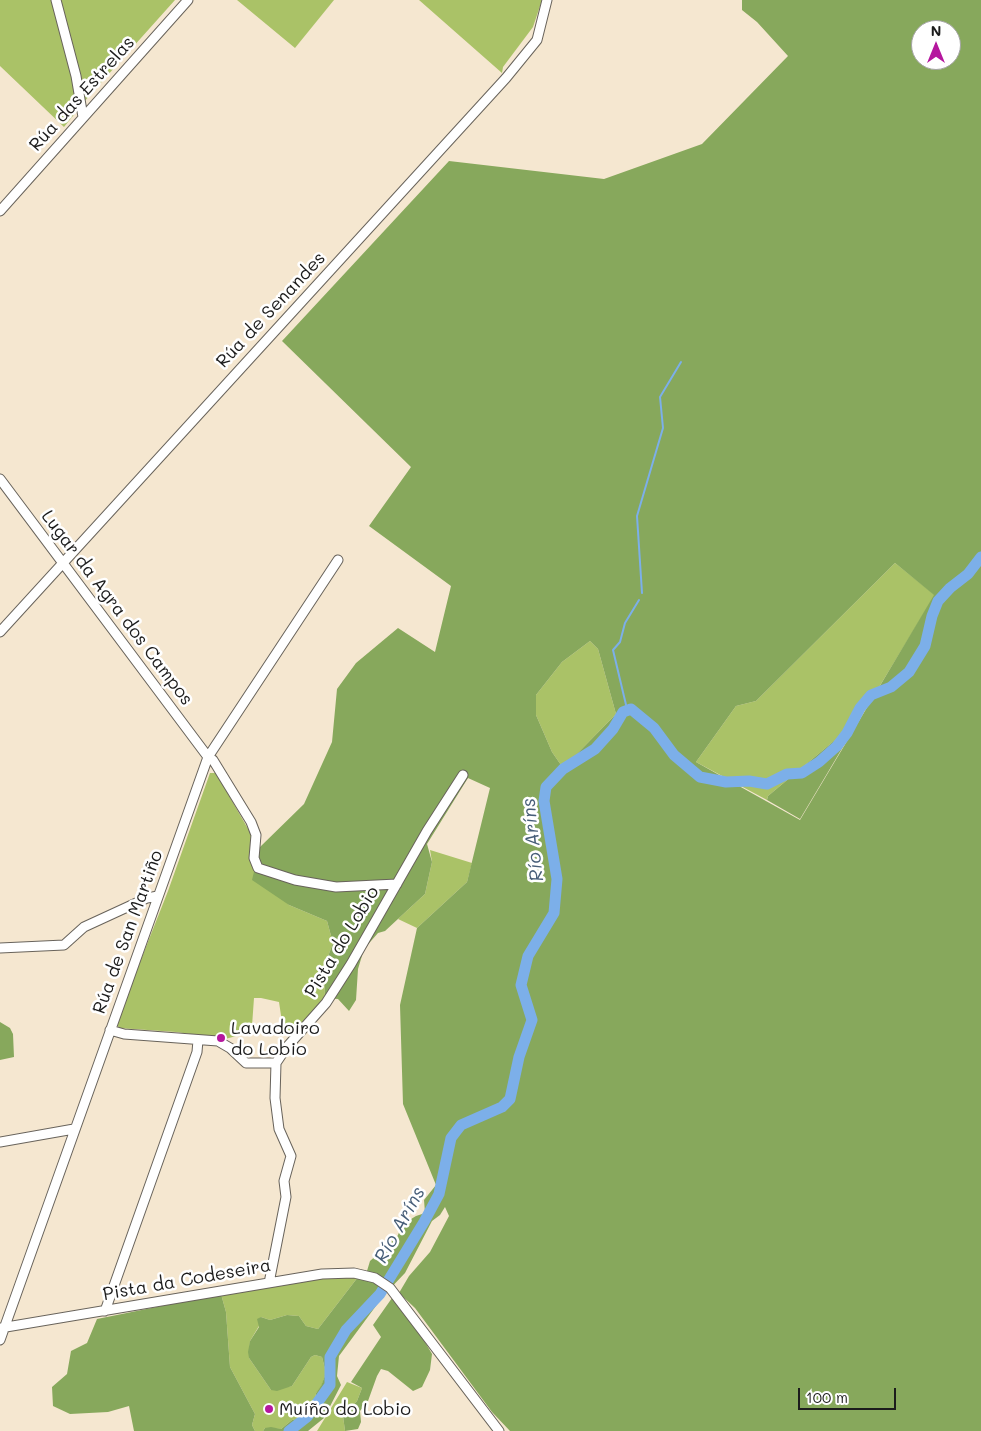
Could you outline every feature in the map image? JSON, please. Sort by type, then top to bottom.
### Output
[{"type":"street","points":[[56,0],[76,76],[83,117]]},
{"type":"street","name":"Rúa das Estrelas","points":[[0,211],[188,0]]},
{"type":"street","name":"Rúa de Senandes","points":[[0,632],[506,78],[537,40],[547,0]]},
{"type":"street","name":"Lugar da Agra dos Campos","points":[[0,479],[208,757],[213,760],[252,822],[256,835],[254,858],[258,868],[295,880],[336,887],[396,884]]},
{"type":"street","name":"Rúa de San Martiño","points":[[0,1340],[2,1328],[208,757],[338,560]]},
{"type":"street","name":"Pista do Lobio","points":[[276,1063],[286,1048],[326,1003],[352,964],[427,831],[463,776]]},
{"type":"street","points":[[0,948],[64,944],[84,927],[147,898],[158,896]]},
{"type":"street","points":[[110,1030],[224,1043],[246,1063],[276,1063],[275,1098],[279,1129],[291,1156],[284,1178],[286,1197],[270,1283]]},
{"type":"street","points":[[105,1311],[198,1052],[198,1040]]},
{"type":"street","points":[[0,1142],[74,1129]]},
{"type":"street","name":"Pista da Codeseira","points":[[2,1328],[270,1283],[330,1274],[354,1273],[375,1278],[390,1288],[498,1431]]},
{"type":"green space","points":[[0,0],[175,0],[89,96],[64,127],[0,66]]},
{"type":"green space","points":[[237,0],[334,0],[295,48]]},
{"type":"green space","points":[[419,0],[542,0],[533,27],[503,67],[502,73]]},
{"type":"green space","points":[[742,0],[981,0],[981,1431],[510,1431],[492,1412],[415,1308],[399,1293],[409,1276],[430,1252],[449,1216],[445,1207],[440,1215],[432,1221],[405,1273],[384,1295],[339,1356],[337,1376],[341,1385],[324,1418],[308,1431],[263,1431],[265,1428],[271,1427],[281,1429],[292,1420],[301,1418],[304,1404],[315,1403],[316,1393],[326,1373],[322,1357],[315,1355],[311,1357],[292,1386],[277,1391],[271,1390],[249,1358],[250,1341],[259,1327],[257,1319],[261,1317],[270,1320],[287,1315],[299,1316],[306,1326],[318,1329],[358,1277],[371,1274],[367,1271],[370,1261],[397,1237],[403,1224],[425,1213],[424,1200],[436,1185],[403,1104],[400,1005],[417,928],[467,882],[490,788],[468,778],[427,844],[432,862],[425,894],[385,931],[378,933],[364,949],[358,969],[356,1000],[349,1011],[338,999],[325,998],[324,967],[333,943],[327,921],[289,905],[252,880],[260,847],[304,804],[332,742],[337,689],[356,663],[398,628],[435,652],[451,586],[369,526],[411,467],[282,341],[449,161],[604,179],[702,144],[788,56],[757,22],[742,10]],"holes":[[[895,563],[934,595],[800,820],[696,762],[736,706],[756,701]],[[590,641],[598,649],[616,714],[570,761],[561,765],[552,752],[536,715],[536,695],[562,662]]]},
{"type":"green space","points":[[895,563],[935,595],[859,720],[768,796],[767,800],[696,762],[736,706],[756,701]]},
{"type":"green space","points":[[590,641],[598,649],[616,714],[570,761],[561,765],[552,752],[536,715],[536,695],[562,662]]},
{"type":"green space","points":[[859,720],[800,819],[767,800],[768,796]]},
{"type":"green space","points":[[210,773],[216,773],[251,834],[251,859],[289,905],[327,921],[333,943],[324,967],[325,998],[291,1034],[282,1022],[279,1002],[261,998],[254,998],[252,1026],[248,1033],[225,1039],[176,1032],[119,1028],[116,1023],[168,891]]},
{"type":"green space","points":[[430,850],[472,863],[467,882],[417,928],[398,919],[425,894],[432,862]]},
{"type":"green space","points":[[0,1022],[10,1028],[13,1034],[14,1057],[0,1060]]},
{"type":"green space","points":[[358,1277],[318,1329],[306,1326],[299,1316],[287,1315],[270,1320],[261,1317],[259,1326],[250,1341],[249,1358],[271,1390],[292,1386],[311,1357],[315,1355],[322,1357],[326,1373],[321,1387],[316,1393],[315,1403],[304,1411],[301,1418],[292,1420],[281,1429],[265,1428],[263,1431],[255,1431],[252,1425],[255,1414],[230,1367],[226,1312],[221,1294],[321,1278]]},
{"type":"green space","points":[[221,1294],[226,1312],[230,1367],[255,1414],[252,1425],[255,1431],[134,1431],[129,1406],[108,1412],[70,1414],[53,1406],[52,1387],[67,1374],[71,1351],[87,1343],[97,1319]]},
{"type":"green space","points":[[392,1298],[418,1330],[432,1354],[430,1370],[422,1387],[413,1391],[388,1371],[381,1369],[368,1401],[360,1411],[361,1422],[358,1429],[345,1431],[343,1416],[357,1401],[362,1388],[351,1382],[381,1337],[373,1325]]},
{"type":"green space","points":[[347,1382],[362,1388],[357,1401],[343,1416],[345,1431],[317,1431]]},
{"type":"waterway","points":[[642,593],[637,516],[663,428],[660,397],[681,362]]},
{"type":"waterway","name":"Río Aríns","points":[[289,1431],[307,1417],[330,1385],[330,1357],[346,1330],[380,1294],[424,1222],[439,1194],[451,1138],[461,1125],[502,1107],[510,1099],[519,1057],[532,1020],[521,985],[528,956],[554,913],[557,879],[544,801],[546,787],[563,769],[595,749],[613,729],[623,712],[631,709],[654,728],[674,755],[700,777],[726,782],[749,781],[767,784],[787,774],[802,773],[819,762],[837,746],[847,733],[860,708],[871,695],[891,687],[909,672],[925,646],[932,616],[938,601],[950,588],[968,574],[981,557]]},
{"type":"waterway","points":[[627,709],[613,650],[620,642],[625,623],[639,600]]},
{"type":"place","name":"Lavadoiro do Lobio","points":[[221,1038]]},
{"type":"place","name":"Muíño do Lobio","points":[[269,1409]]}]
